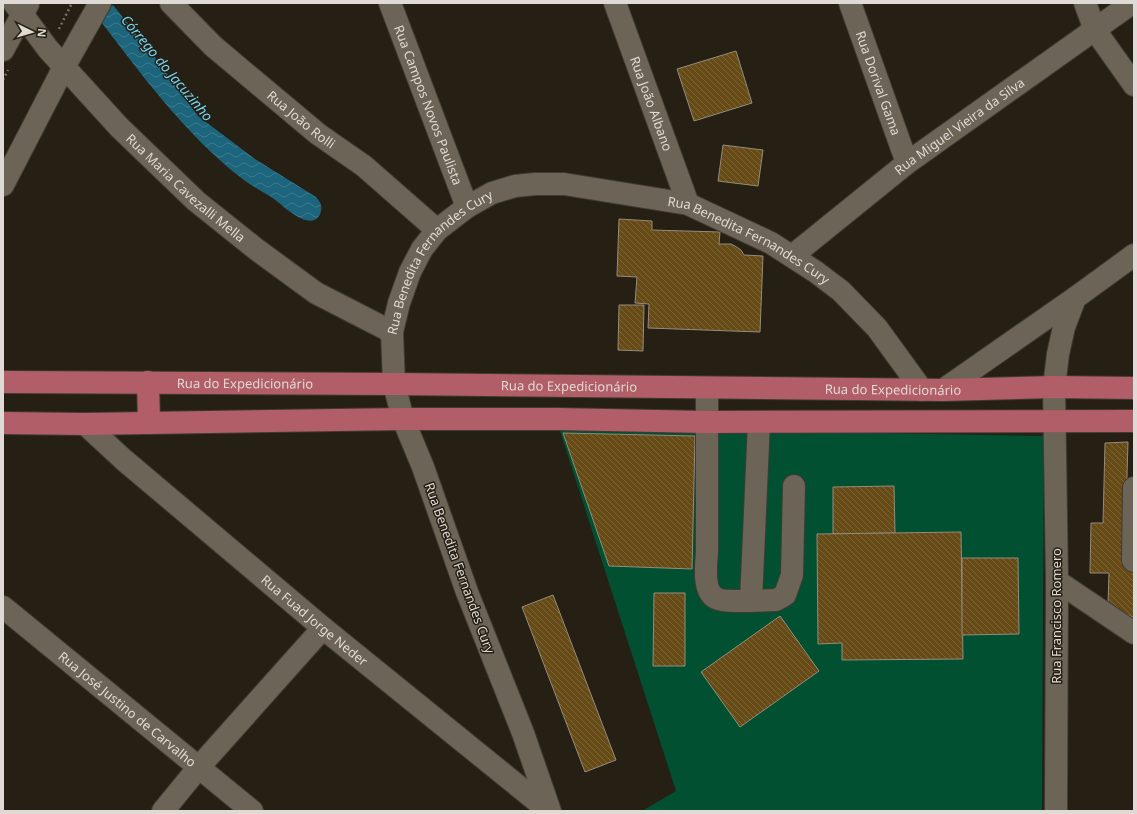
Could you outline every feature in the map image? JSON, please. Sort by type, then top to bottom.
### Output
[{"type":"main road","name":"Rua do Expedicionário","points":[[3,382],[394,384],[933,390],[1054,386],[1134,388]]},
{"type":"main road","points":[[148,382],[149,423]]},
{"type":"main road","points":[[602,387],[603,420]]},
{"type":"main road","points":[[3,423],[85,424],[403,419],[706,422],[1134,422]]},
{"type":"street","points":[[3,185],[64,67],[100,3]]},
{"type":"street","name":"Rua João Rolli","points":[[171,3],[213,46],[318,134],[364,166],[437,230]]},
{"type":"street","name":"Rua Campos Novos Paulista","points":[[390,3],[467,206]]},
{"type":"street","name":"Rua João Albano","points":[[615,3],[688,204]]},
{"type":"street","name":"Rua Dorival Gama","points":[[850,3],[907,163]]},
{"type":"street","points":[[1085,3],[1095,30],[1134,85]]},
{"type":"street","name":"Rua Miguel Vieira da Silva","points":[[792,256],[907,163],[1132,3]]},
{"type":"street","points":[[3,50],[22,7]]},
{"type":"street","name":"Rua Maria Cavezalli Mella","points":[[22,7],[48,49],[64,67],[119,127],[196,201],[256,249],[316,293],[392,332]]},
{"type":"street","name":"Rua Benedita Fernandes Cury","points":[[550,811],[523,733],[468,592],[423,467],[403,419],[394,384],[392,332],[399,303],[410,272],[422,249],[437,230],[467,206],[492,193],[515,186],[564,184],[688,204],[771,243],[816,272],[840,291],[866,316],[933,390]]},
{"type":"street","points":[[933,390],[1075,298],[1134,255]]},
{"type":"street","name":"Rua Francisco Romero","points":[[1056,811],[1057,581],[1054,386],[1058,354],[1064,327],[1075,298]]},
{"type":"street","points":[[707,388],[706,578],[710,592],[714,598],[721,600],[751,601],[776,600],[785,595],[790,585],[792,575],[794,486]]},
{"type":"street","points":[[751,601],[759,422]]},
{"type":"street","name":"Rua Fuad Jorge Neder","points":[[85,424],[124,460],[323,628],[550,811]]},
{"type":"street","points":[[1134,488],[1134,562]]},
{"type":"street","points":[[1057,581],[1134,633]]},
{"type":"street","name":"Rua José Justino de Carvalho","points":[[3,607],[252,811]]},
{"type":"street","points":[[163,811],[199,767],[323,628]]},
{"type":"green space","points":[[559,428],[1044,436],[1042,811],[642,811],[676,791]]},
{"type":"water","points":[[113,5],[153,55],[198,116],[255,159],[316,197],[320,202],[321,210],[319,216],[315,220],[304,220],[298,217],[245,181],[220,160],[182,123],[99,19]]},
{"type":"building","points":[[736,51],[752,103],[694,121],[677,69]]},
{"type":"building","points":[[723,145],[763,150],[758,186],[718,181]]},
{"type":"building","points":[[619,219],[652,221],[652,230],[720,232],[719,244],[731,244],[741,250],[744,255],[763,256],[760,332],[648,328],[649,304],[635,303],[637,277],[617,276]]},
{"type":"building","points":[[619,305],[644,305],[643,351],[618,350]]},
{"type":"building","points":[[563,433],[695,436],[692,569],[609,566]]},
{"type":"building","points":[[1128,442],[1125,543],[1134,571],[1134,618],[1108,604],[1109,573],[1090,573],[1091,523],[1103,523],[1105,443]]},
{"type":"building","points":[[894,486],[895,533],[833,534],[833,487]]},
{"type":"building","points":[[961,532],[963,659],[842,660],[842,643],[818,644],[817,534]]},
{"type":"building","points":[[962,558],[1018,558],[1019,634],[962,635]]},
{"type":"building","points":[[654,593],[685,593],[685,666],[653,666]]},
{"type":"building","points":[[553,595],[616,760],[585,772],[522,607]]},
{"type":"building","points":[[780,616],[819,671],[740,727],[701,672]]},
{"type":"water label","name":"Córrego do Jacuzinho","points":[[167,68]]}]
